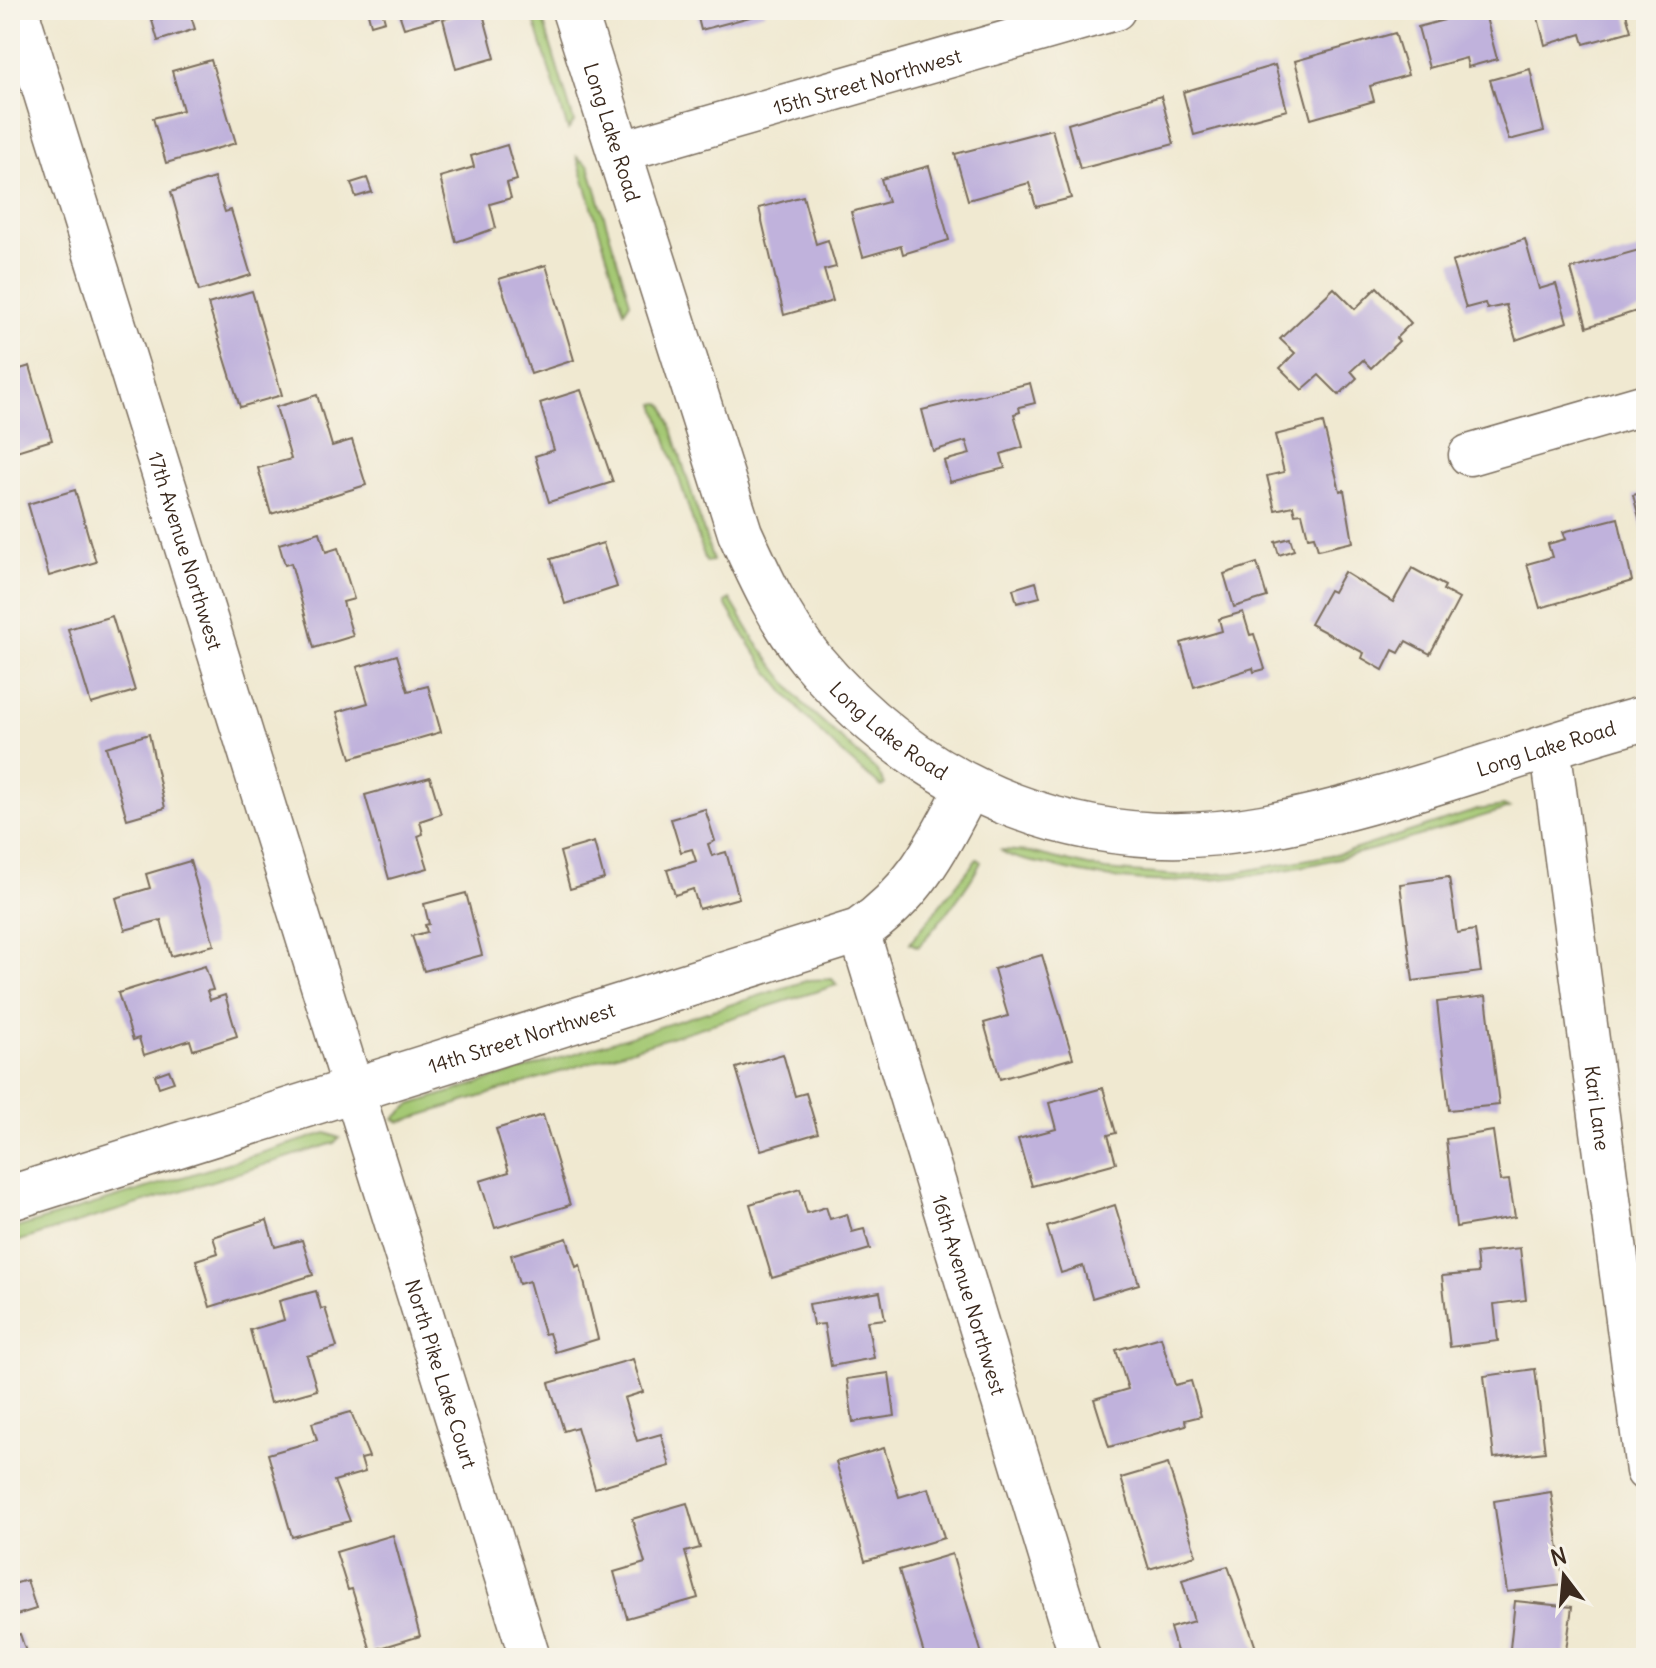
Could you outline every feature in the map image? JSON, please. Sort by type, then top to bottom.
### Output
[{"type":"street","name":"17th Avenue Northwest","points":[[18,10],[356,1091]]},
{"type":"street","name":"Long Lake Road","points":[[574,10],[725,494],[769,597],[810,657],[859,710],[909,753],[968,788],[1024,811],[1080,826],[1136,834],[1201,835],[1262,827],[1336,811],[1646,718]]},
{"type":"street","name":"15th Street Northwest","points":[[619,152],[1115,10]]},
{"type":"street","points":[[1469,455],[1646,404]]},
{"type":"street","name":"Kari Lane","points":[[1550,745],[1646,1471]]},
{"type":"street","name":"14th Street Northwest","points":[[10,1198],[859,931],[892,908],[927,862],[968,788]]},
{"type":"street","name":"16th Avenue Northwest","points":[[859,931],[1080,1658]]},
{"type":"street","name":"North Pike Lake Court","points":[[356,1091],[530,1658]]},
{"type":"green space","points":[[531,10],[540,10],[574,122],[568,130]]},
{"type":"green space","points":[[577,157],[589,166],[630,302],[624,311]]},
{"type":"green space","points":[[655,404],[665,407],[713,561],[706,562]]},
{"type":"green space","points":[[730,599],[755,641],[804,705],[876,770],[885,784],[882,787],[836,748],[776,682],[727,607],[725,602]]},
{"type":"green space","points":[[1509,808],[1340,858],[1226,879],[1168,882],[1110,878],[1025,860],[1001,850],[1029,852],[1105,870],[1182,876],[1234,873],[1347,852],[1477,810]]},
{"type":"green space","points":[[977,859],[981,862],[952,906],[918,947],[910,943]]},
{"type":"green space","points":[[832,979],[837,985],[400,1122],[394,1119],[410,1105],[809,980]]},
{"type":"green space","points":[[326,1133],[339,1138],[334,1143],[10,1244],[10,1230]]},
{"type":"building","points":[[149,10],[189,10],[195,29],[158,41]]},
{"type":"building","points":[[367,10],[382,10],[385,21],[371,25]]},
{"type":"building","points":[[398,10],[438,10],[440,18],[404,28]]},
{"type":"building","points":[[482,10],[495,58],[456,69],[443,19]]},
{"type":"building","points":[[696,10],[764,10],[765,13],[701,30]]},
{"type":"building","points":[[1462,10],[1484,10],[1497,59],[1468,67],[1466,58],[1429,68],[1418,27],[1444,20],[1442,15]]},
{"type":"building","points":[[1536,10],[1625,10],[1631,31],[1584,44],[1581,34],[1545,45]]},
{"type":"building","points":[[1395,33],[1408,75],[1370,86],[1374,101],[1311,119],[1295,61]]},
{"type":"building","points":[[211,60],[236,143],[166,163],[153,118],[183,110],[172,71]]},
{"type":"building","points":[[1275,65],[1287,110],[1194,135],[1183,92]]},
{"type":"building","points":[[1530,69],[1544,131],[1509,140],[1490,80]]},
{"type":"building","points":[[1161,96],[1174,144],[1080,169],[1068,124]]},
{"type":"building","points":[[1052,129],[1071,198],[1036,207],[1029,183],[968,200],[955,154]]},
{"type":"building","points":[[507,145],[517,180],[507,183],[511,198],[490,204],[496,228],[456,242],[440,177],[474,167],[471,156]]},
{"type":"building","points":[[929,166],[949,240],[903,254],[901,246],[863,257],[851,212],[888,202],[881,179]]},
{"type":"building","points":[[214,178],[225,212],[231,210],[251,275],[199,291],[171,192]]},
{"type":"building","points":[[367,178],[372,192],[356,197],[351,183]]},
{"type":"building","points":[[803,196],[816,244],[828,240],[836,267],[824,270],[833,301],[784,315],[759,208]]},
{"type":"building","points":[[1525,239],[1539,289],[1556,284],[1567,322],[1516,340],[1506,305],[1487,309],[1485,303],[1466,308],[1452,262]]},
{"type":"building","points":[[1646,248],[1646,308],[1587,327],[1571,269]]},
{"type":"building","points":[[546,265],[574,360],[531,374],[499,279]]},
{"type":"building","points":[[1377,287],[1411,323],[1396,338],[1399,341],[1371,368],[1363,360],[1351,371],[1357,378],[1339,395],[1319,375],[1302,390],[1280,368],[1295,353],[1280,339],[1334,288],[1355,309]]},
{"type":"building","points":[[252,291],[282,395],[240,407],[208,304]]},
{"type":"building","points":[[10,302],[20,334],[10,337]]},
{"type":"building","points":[[30,366],[52,440],[10,453],[10,372]]},
{"type":"building","points":[[1030,383],[1035,403],[1019,407],[1020,412],[1014,414],[1023,447],[1001,454],[1005,468],[950,482],[944,461],[970,454],[966,441],[933,451],[922,410]]},
{"type":"building","points":[[581,390],[613,482],[549,502],[535,456],[554,450],[540,403]]},
{"type":"building","points":[[317,395],[332,446],[352,440],[366,485],[271,514],[258,468],[291,459],[276,407]]},
{"type":"building","points":[[1323,423],[1340,491],[1344,490],[1353,542],[1318,550],[1314,536],[1308,537],[1302,513],[1295,514],[1293,506],[1275,510],[1267,476],[1284,472],[1275,435]]},
{"type":"building","points":[[75,490],[96,562],[49,576],[28,504]]},
{"type":"building","points":[[1646,492],[1646,540],[1645,540],[1633,495]]},
{"type":"building","points":[[1618,518],[1632,581],[1540,608],[1527,564],[1552,557],[1548,544],[1566,539],[1563,532]]},
{"type":"building","points":[[320,532],[326,552],[338,548],[354,599],[343,602],[353,636],[314,648],[291,563],[285,565],[279,544]]},
{"type":"building","points":[[1290,538],[1294,550],[1279,555],[1275,542]]},
{"type":"building","points":[[603,543],[617,587],[565,604],[551,559]]},
{"type":"building","points":[[1257,563],[1267,597],[1234,607],[1224,574]]},
{"type":"building","points":[[1412,568],[1445,586],[1443,590],[1459,599],[1430,654],[1406,641],[1399,653],[1393,650],[1383,670],[1362,658],[1364,653],[1310,624],[1329,590],[1333,592],[1344,572],[1393,602]]},
{"type":"building","points":[[1036,582],[1040,597],[1017,603],[1013,589]]},
{"type":"building","points":[[1243,612],[1265,669],[1254,672],[1253,668],[1194,687],[1181,643],[1222,631],[1219,619]]},
{"type":"building","points":[[112,616],[135,691],[91,704],[68,629]]},
{"type":"building","points":[[397,655],[408,691],[428,686],[441,732],[351,758],[337,712],[368,703],[357,667]]},
{"type":"building","points":[[149,734],[165,808],[127,819],[106,747]]},
{"type":"building","points":[[430,777],[441,814],[420,821],[423,834],[418,836],[428,868],[389,879],[365,795]]},
{"type":"building","points":[[705,809],[715,841],[708,844],[712,856],[726,852],[739,898],[699,909],[693,889],[675,895],[667,870],[696,861],[692,849],[681,852],[671,819]]},
{"type":"building","points":[[594,842],[604,879],[570,889],[560,852]]},
{"type":"building","points":[[190,861],[214,945],[171,956],[161,920],[125,930],[116,898],[150,888],[146,874]]},
{"type":"building","points":[[1449,877],[1457,933],[1475,930],[1481,972],[1413,981],[1400,884]]},
{"type":"building","points":[[466,893],[482,955],[424,971],[412,936],[427,932],[425,925],[429,924],[424,904]]},
{"type":"building","points":[[1042,955],[1073,1058],[1000,1079],[984,1023],[1008,1016],[994,969]]},
{"type":"building","points":[[205,966],[213,990],[207,991],[210,1000],[225,995],[237,1036],[193,1050],[190,1040],[144,1055],[139,1038],[133,1040],[118,993]]},
{"type":"building","points":[[1486,996],[1499,1105],[1449,1110],[1437,1002]]},
{"type":"building","points":[[783,1054],[795,1096],[806,1093],[818,1133],[761,1150],[736,1068]]},
{"type":"building","points":[[169,1070],[174,1082],[159,1087],[155,1075]]},
{"type":"building","points":[[1103,1088],[1116,1133],[1108,1135],[1116,1163],[1032,1186],[1018,1139],[1056,1129],[1049,1103]]},
{"type":"building","points":[[543,1115],[570,1205],[495,1228],[480,1181],[509,1172],[496,1129]]},
{"type":"building","points":[[1493,1131],[1500,1181],[1509,1180],[1515,1217],[1456,1227],[1446,1139]]},
{"type":"building","points":[[800,1189],[807,1213],[826,1207],[830,1219],[847,1214],[852,1232],[864,1229],[870,1249],[772,1278],[750,1204]]},
{"type":"building","points":[[1115,1205],[1139,1284],[1092,1298],[1083,1266],[1061,1273],[1047,1227]]},
{"type":"building","points":[[267,1220],[275,1247],[302,1240],[313,1275],[210,1307],[196,1260],[218,1253],[213,1237]]},
{"type":"building","points":[[567,1238],[576,1267],[580,1265],[598,1339],[555,1352],[549,1333],[544,1334],[529,1281],[519,1284],[511,1255]]},
{"type":"building","points":[[1520,1248],[1526,1300],[1494,1304],[1498,1341],[1450,1347],[1442,1276],[1478,1273],[1476,1253]]},
{"type":"building","points":[[316,1291],[321,1309],[325,1308],[337,1347],[307,1356],[317,1390],[270,1403],[250,1330],[284,1320],[279,1301]]},
{"type":"building","points":[[880,1292],[885,1319],[867,1321],[874,1358],[831,1366],[824,1324],[813,1325],[809,1304]]},
{"type":"building","points":[[1161,1337],[1175,1385],[1191,1381],[1201,1416],[1185,1420],[1186,1425],[1109,1447],[1094,1399],[1128,1389],[1116,1350]]},
{"type":"building","points":[[633,1359],[643,1392],[624,1398],[637,1441],[661,1434],[670,1466],[595,1488],[577,1427],[564,1431],[549,1383]]},
{"type":"building","points":[[1535,1369],[1545,1452],[1494,1458],[1484,1376]]},
{"type":"building","points":[[889,1373],[895,1416],[853,1422],[847,1379]]},
{"type":"building","points":[[351,1412],[369,1457],[361,1459],[365,1472],[334,1481],[350,1521],[292,1537],[268,1454],[317,1440],[312,1423]]},
{"type":"building","points":[[884,1448],[899,1497],[929,1488],[944,1538],[865,1561],[836,1462]]},
{"type":"building","points":[[1168,1464],[1196,1555],[1149,1569],[1121,1478]]},
{"type":"building","points":[[1551,1492],[1564,1585],[1507,1592],[1494,1501]]},
{"type":"building","points":[[687,1503],[700,1548],[685,1552],[698,1598],[627,1618],[614,1572],[645,1563],[632,1519]]},
{"type":"building","points":[[393,1535],[420,1636],[371,1651],[352,1589],[348,1590],[336,1552]]},
{"type":"building","points":[[952,1554],[983,1658],[925,1657],[899,1570]]},
{"type":"building","points":[[1228,1566],[1258,1654],[1243,1658],[1179,1658],[1170,1628],[1194,1621],[1182,1580]]},
{"type":"building","points":[[27,1580],[36,1609],[10,1617],[10,1585]]},
{"type":"building","points":[[1515,1601],[1572,1607],[1565,1658],[1509,1658]]},
{"type":"building","points":[[20,1634],[28,1658],[10,1658],[10,1637]]}]
